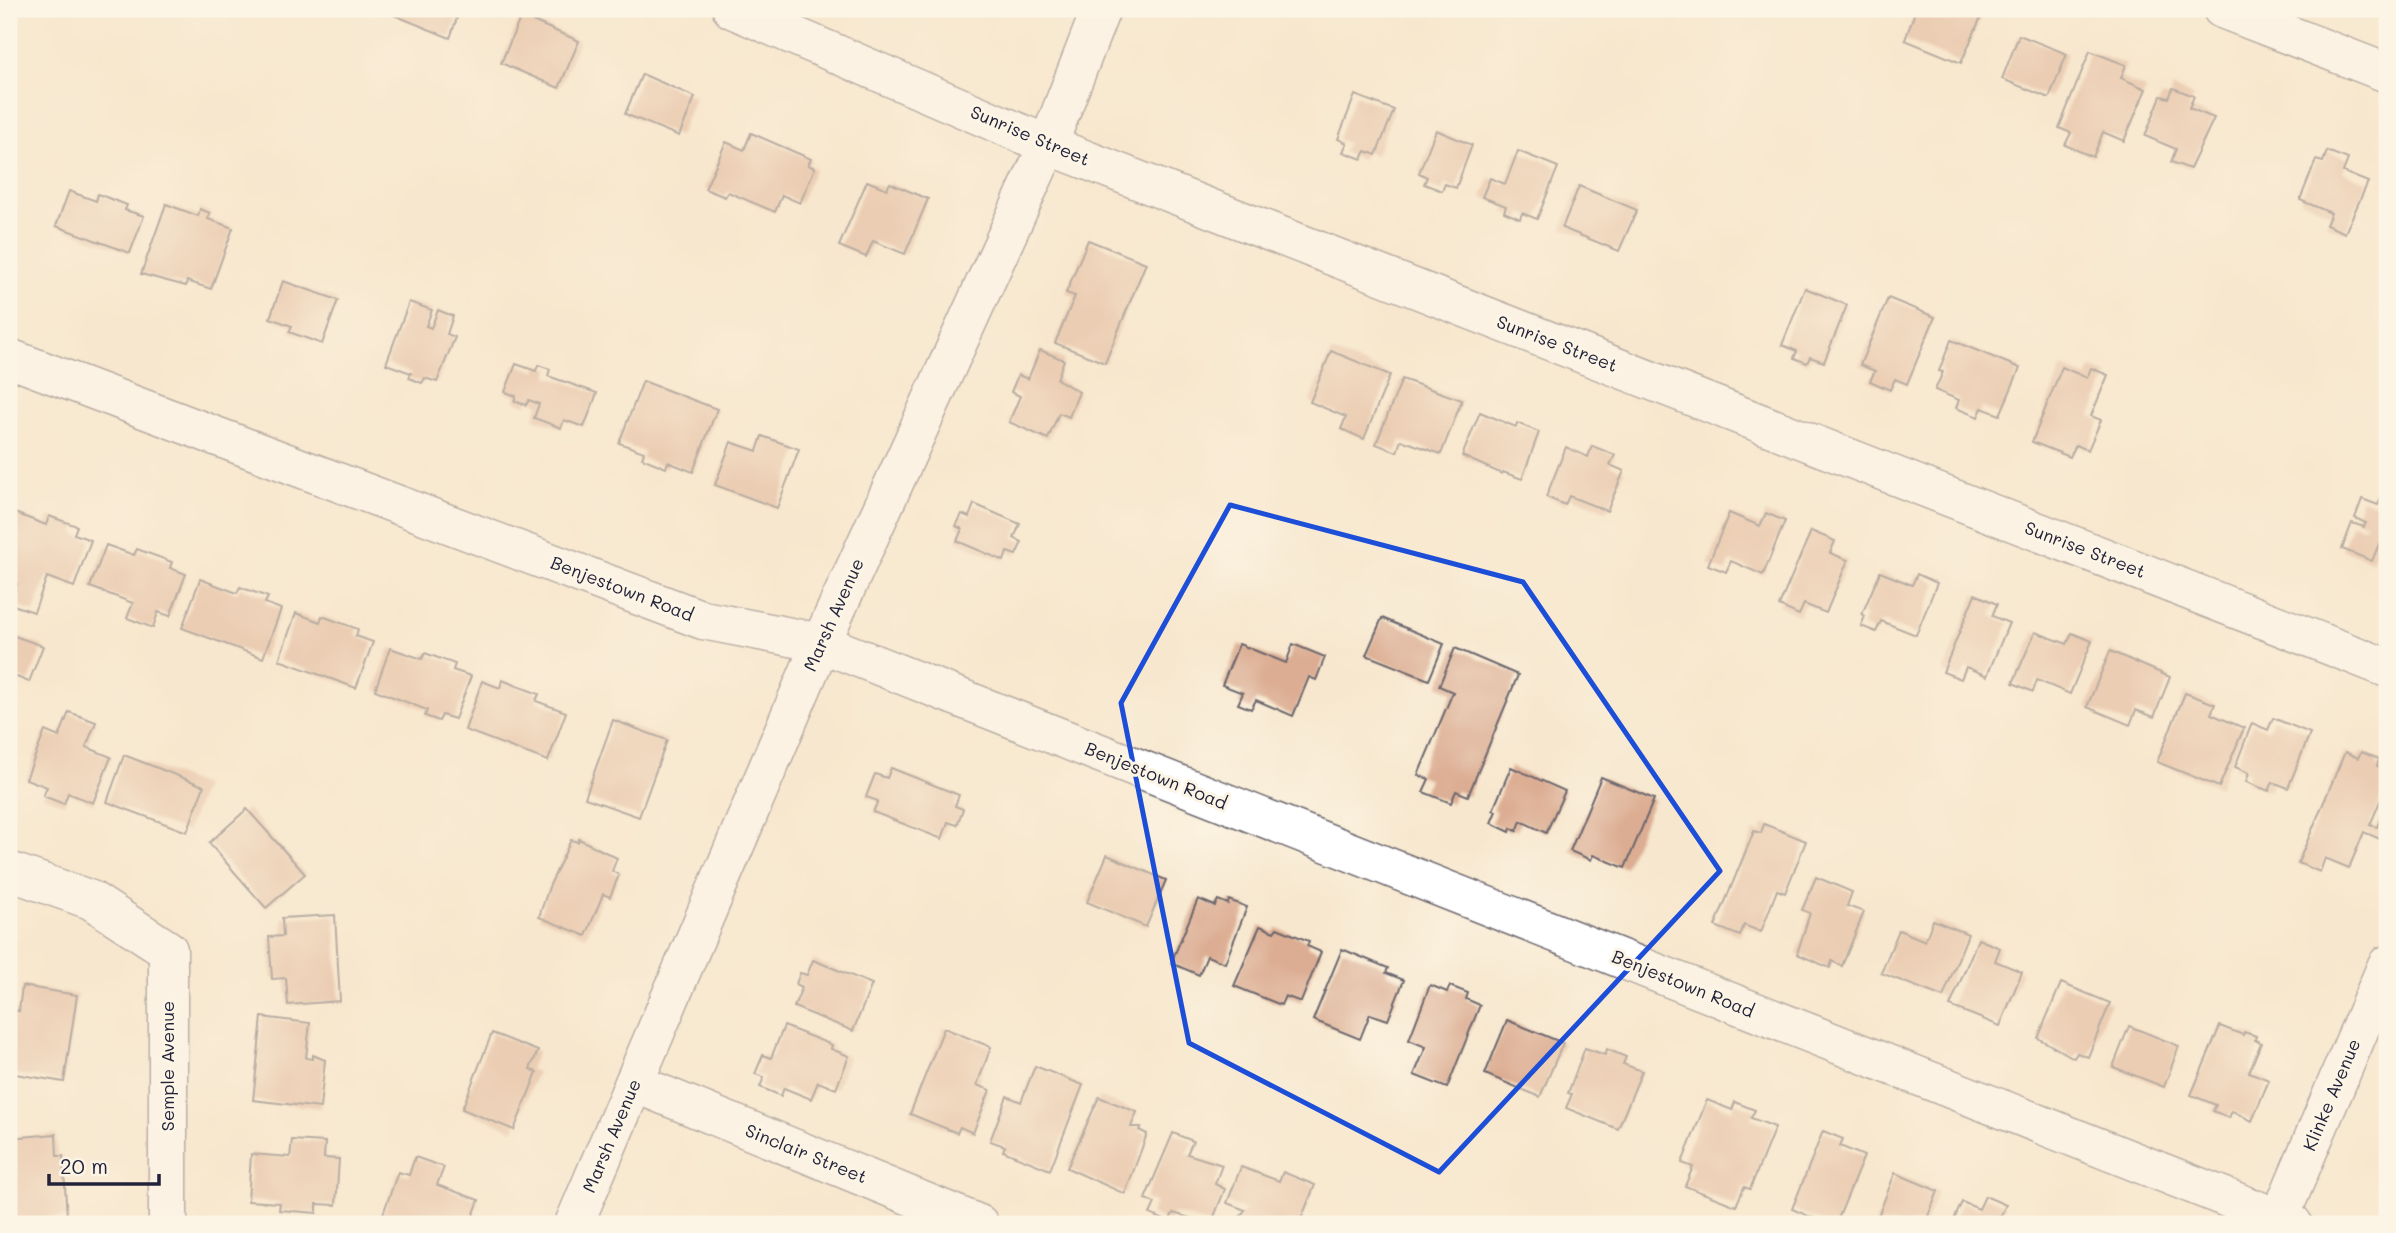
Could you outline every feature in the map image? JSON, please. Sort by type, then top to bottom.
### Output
[{"type":"street","name":"Sunrise Street","points":[[732,9],[1048,145],[2387,668]]},
{"type":"street","name":"Marsh Avenue","points":[[574,1224],[821,643],[1048,145],[1101,9]]},
{"type":"street","points":[[2222,9],[2387,73]]},
{"type":"street","name":"Benjestown Road","points":[[9,358],[704,620],[821,643],[2283,1222]]},
{"type":"street","name":"Semple Avenue","points":[[9,871],[91,900],[168,950],[168,1224]]},
{"type":"street","name":"Klinke Avenue","points":[[2283,1222],[2387,965]]},
{"type":"street","name":"Sinclair Street","points":[[634,1083],[979,1224]]},
{"type":"highlighted area","points":[[1230,505],[1523,582],[1720,871],[1439,1172],[1189,1043],[1121,703]]},
{"type":"building","points":[[391,9],[451,9],[449,14],[457,18],[450,38],[389,13]]},
{"type":"building","points":[[1916,9],[1970,9],[1969,12],[1981,17],[1961,63],[1905,40]]},
{"type":"building","points":[[521,16],[579,41],[559,88],[501,63]]},
{"type":"building","points":[[2019,35],[2067,54],[2049,98],[2002,79]]},
{"type":"building","points":[[2090,51],[2126,65],[2121,78],[2146,89],[2124,141],[2103,132],[2093,157],[2065,145],[2071,133],[2059,128]]},
{"type":"building","points":[[642,74],[695,97],[679,136],[625,114]]},
{"type":"building","points":[[2173,88],[2194,96],[2189,108],[2214,118],[2190,169],[2171,162],[2176,149],[2145,136],[2161,96],[2169,98]]},
{"type":"building","points":[[1355,95],[1394,110],[1376,155],[1366,151],[1362,159],[1343,152],[1347,143],[1338,139]]},
{"type":"building","points":[[1436,130],[1472,145],[1456,188],[1445,184],[1442,191],[1424,184],[1427,177],[1419,173]]},
{"type":"building","points":[[751,133],[811,159],[808,165],[815,168],[800,203],[782,195],[775,212],[728,192],[725,197],[705,189],[726,142],[744,150]]},
{"type":"building","points":[[1518,151],[1558,167],[1537,219],[1522,213],[1520,219],[1504,212],[1506,206],[1482,197],[1490,178],[1505,184]]},
{"type":"building","points":[[2327,151],[2348,159],[2343,172],[2368,182],[2345,233],[2326,225],[2331,213],[2300,200],[2316,160],[2323,162]]},
{"type":"building","points":[[867,181],[887,189],[890,183],[928,199],[905,254],[873,241],[866,257],[839,246]]},
{"type":"building","points":[[1579,186],[1637,210],[1619,251],[1562,228]]},
{"type":"building","points":[[69,191],[96,201],[98,194],[127,205],[125,210],[144,216],[130,253],[56,226]]},
{"type":"building","points":[[166,204],[198,216],[200,209],[210,213],[208,219],[233,228],[211,289],[187,281],[186,286],[141,274]]},
{"type":"building","points":[[1088,240],[1146,263],[1105,363],[1055,343],[1075,296],[1066,293]]},
{"type":"building","points":[[283,281],[338,300],[322,344],[289,332],[292,326],[270,318]]},
{"type":"building","points":[[1805,288],[1847,305],[1824,362],[1810,357],[1807,363],[1794,358],[1797,351],[1782,345]]},
{"type":"building","points":[[1888,298],[1935,317],[1907,384],[1895,379],[1890,390],[1870,381],[1875,371],[1860,365]]},
{"type":"building","points":[[409,302],[432,310],[426,326],[431,328],[438,310],[453,316],[447,334],[455,337],[437,382],[425,378],[422,383],[409,378],[411,373],[386,364]]},
{"type":"building","points":[[1951,340],[2020,368],[2000,415],[1982,408],[1978,417],[1956,408],[1959,400],[1935,390],[1943,372],[1939,371]]},
{"type":"building","points":[[1040,350],[1064,360],[1057,379],[1079,392],[1069,417],[1059,413],[1048,439],[1009,422],[1020,396],[1011,392],[1018,375],[1028,379]]},
{"type":"building","points":[[1331,351],[1390,375],[1364,439],[1341,429],[1346,417],[1310,402]]},
{"type":"building","points":[[516,364],[536,371],[538,365],[550,369],[548,376],[597,393],[584,427],[564,420],[561,428],[534,418],[539,404],[529,400],[526,405],[514,401],[516,396],[505,392]]},
{"type":"building","points":[[2062,367],[2087,378],[2091,368],[2108,375],[2091,416],[2101,420],[2088,450],[2076,445],[2070,457],[2032,442]]},
{"type":"building","points":[[1402,379],[1462,400],[1441,454],[1401,440],[1397,452],[1376,444]]},
{"type":"building","points":[[643,381],[717,409],[693,472],[668,462],[666,468],[642,458],[644,452],[619,443]]},
{"type":"building","points":[[1480,412],[1516,427],[1517,423],[1539,432],[1522,479],[1503,472],[1502,474],[1462,456]]},
{"type":"building","points":[[762,436],[799,449],[777,508],[715,485],[731,442],[757,451]]},
{"type":"building","points":[[1592,446],[1615,455],[1610,465],[1624,471],[1607,511],[1569,496],[1565,505],[1546,497],[1566,447],[1588,457]]},
{"type":"building","points":[[2383,493],[2387,495],[2387,547],[2379,544],[2372,561],[2342,549],[2352,523],[2364,527],[2366,523],[2355,518],[2362,499],[2378,505]]},
{"type":"building","points":[[974,504],[1020,524],[1014,538],[1022,542],[1016,555],[1007,552],[1004,561],[957,541],[962,529],[956,526],[962,514],[969,517]]},
{"type":"building","points":[[12,512],[46,525],[49,516],[77,526],[74,534],[91,540],[74,587],[47,577],[34,612],[10,604],[17,584],[9,581],[9,522]]},
{"type":"building","points":[[1729,513],[1760,526],[1766,513],[1785,521],[1763,575],[1731,561],[1726,572],[1708,565]]},
{"type":"building","points":[[1811,531],[1835,541],[1830,553],[1848,560],[1826,613],[1804,604],[1799,615],[1779,606]]},
{"type":"building","points":[[106,545],[134,555],[137,549],[172,562],[170,568],[186,574],[170,616],[158,612],[153,628],[127,618],[133,603],[90,587]]},
{"type":"building","points":[[1880,572],[1912,585],[1917,574],[1937,583],[1916,635],[1881,621],[1876,632],[1861,626],[1865,616],[1862,614]]},
{"type":"building","points":[[200,579],[237,593],[240,587],[268,597],[265,603],[281,609],[263,658],[182,628]]},
{"type":"building","points":[[1975,594],[1997,604],[1992,616],[2009,623],[1987,676],[1966,667],[1961,679],[1943,672]]},
{"type":"building","points":[[296,613],[320,622],[322,616],[358,629],[356,636],[373,642],[356,688],[279,660]]},
{"type":"building","points":[[1382,618],[1444,644],[1429,680],[1366,655]]},
{"type":"building","points":[[2035,632],[2067,644],[2072,633],[2092,641],[2070,694],[2037,680],[2033,692],[2013,683]]},
{"type":"building","points":[[9,634],[43,646],[29,682],[9,674]]},
{"type":"building","points":[[1239,644],[1286,663],[1293,644],[1325,657],[1316,680],[1309,677],[1293,716],[1256,700],[1251,709],[1238,704],[1243,693],[1222,685]]},
{"type":"building","points":[[390,648],[422,659],[425,653],[455,664],[453,670],[471,676],[455,719],[442,715],[439,721],[425,716],[427,710],[375,690]]},
{"type":"building","points":[[1455,648],[1518,675],[1468,796],[1456,791],[1451,803],[1423,792],[1429,779],[1418,775],[1453,692],[1439,686]]},
{"type":"building","points":[[2110,651],[2170,677],[2154,717],[2136,710],[2130,725],[2087,707]]},
{"type":"building","points":[[502,680],[539,694],[536,701],[566,712],[548,761],[465,730],[482,681],[500,688]]},
{"type":"building","points":[[2185,693],[2215,704],[2211,714],[2244,728],[2219,787],[2157,762]]},
{"type":"building","points":[[69,712],[96,722],[86,747],[111,757],[93,803],[68,793],[64,804],[43,796],[47,787],[26,779],[45,731],[59,737]]},
{"type":"building","points":[[2273,718],[2310,733],[2288,788],[2273,782],[2269,791],[2246,782],[2249,773],[2235,767],[2252,723],[2268,730]]},
{"type":"building","points":[[613,720],[667,740],[639,817],[585,798]]},
{"type":"building","points":[[2345,752],[2358,758],[2361,752],[2379,759],[2377,766],[2387,770],[2387,785],[2370,825],[2377,827],[2387,801],[2387,842],[2364,832],[2349,868],[2325,858],[2320,872],[2298,863]]},
{"type":"building","points":[[124,755],[204,786],[187,832],[107,802]]},
{"type":"building","points":[[1511,767],[1565,791],[1546,833],[1521,821],[1517,831],[1511,828],[1510,832],[1491,823],[1496,811],[1493,810]]},
{"type":"building","points":[[891,768],[959,795],[955,806],[963,809],[957,825],[948,822],[942,839],[873,812],[878,801],[866,797],[875,774],[887,778]]},
{"type":"building","points":[[1601,777],[1654,799],[1625,868],[1593,855],[1591,860],[1570,851]]},
{"type":"building","points":[[247,809],[305,874],[266,908],[209,843]]},
{"type":"building","points":[[1764,824],[1806,841],[1785,893],[1777,890],[1761,932],[1744,925],[1740,936],[1715,926],[1754,831],[1761,833]]},
{"type":"building","points":[[579,839],[617,858],[612,871],[619,875],[610,897],[603,894],[586,936],[539,917],[549,887],[571,840],[578,842]]},
{"type":"building","points":[[1107,855],[1166,880],[1146,927],[1087,902]]},
{"type":"building","points":[[1816,877],[1852,892],[1847,906],[1864,912],[1842,966],[1832,961],[1830,968],[1797,954],[1810,913],[1802,910]]},
{"type":"building","points":[[1198,899],[1215,906],[1218,900],[1228,904],[1229,900],[1247,907],[1225,963],[1207,956],[1199,975],[1171,963]]},
{"type":"building","points":[[335,915],[340,1001],[288,1005],[286,978],[272,979],[269,937],[283,936],[282,918]]},
{"type":"building","points":[[1933,920],[1968,934],[1943,997],[1881,973],[1899,930],[1925,941]]},
{"type":"building","points":[[1260,926],[1274,932],[1277,928],[1309,941],[1307,946],[1321,952],[1301,1002],[1285,996],[1281,1005],[1234,986]]},
{"type":"building","points":[[1978,939],[2000,948],[1995,961],[2022,972],[2000,1026],[1950,1006]]},
{"type":"building","points":[[1342,949],[1388,968],[1386,973],[1404,980],[1388,1020],[1370,1014],[1360,1039],[1313,1020]]},
{"type":"building","points":[[813,960],[872,984],[853,1031],[794,1007],[802,987],[796,984],[800,973],[807,975]]},
{"type":"building","points":[[2061,983],[2110,1003],[2088,1057],[2077,1053],[2074,1058],[2038,1038]]},
{"type":"building","points":[[1430,985],[1447,992],[1450,986],[1468,993],[1466,999],[1480,1005],[1447,1088],[1414,1075],[1426,1047],[1409,1040]]},
{"type":"building","points":[[22,986],[77,995],[64,1082],[9,1073],[13,1046],[9,1045],[9,1009],[19,1011]]},
{"type":"building","points":[[262,1017],[310,1023],[306,1058],[313,1059],[313,1055],[325,1060],[320,1108],[253,1100]]},
{"type":"building","points":[[1507,1020],[1563,1043],[1540,1097],[1485,1074]]},
{"type":"building","points":[[784,1026],[832,1045],[831,1049],[849,1056],[836,1089],[818,1082],[811,1099],[784,1088],[781,1096],[760,1087],[764,1077],[755,1074],[763,1055],[771,1058]]},
{"type":"building","points":[[2129,1026],[2179,1046],[2164,1087],[2113,1067]]},
{"type":"building","points":[[2220,1026],[2243,1035],[2244,1032],[2256,1036],[2255,1040],[2261,1043],[2249,1072],[2269,1080],[2252,1121],[2232,1111],[2229,1118],[2213,1111],[2216,1105],[2191,1095]]},
{"type":"building","points":[[944,1028],[991,1047],[977,1085],[990,1090],[973,1133],[960,1127],[957,1133],[910,1114]]},
{"type":"building","points":[[492,1033],[538,1051],[530,1069],[537,1072],[514,1130],[462,1109]]},
{"type":"building","points":[[1585,1048],[1605,1055],[1607,1049],[1626,1057],[1623,1064],[1642,1071],[1618,1129],[1566,1108],[1572,1094],[1568,1093]]},
{"type":"building","points":[[1035,1066],[1083,1085],[1050,1170],[1003,1151],[1005,1146],[990,1141],[1007,1096],[1021,1102]]},
{"type":"building","points":[[1099,1097],[1137,1112],[1131,1127],[1141,1127],[1139,1130],[1147,1134],[1125,1194],[1067,1168]]},
{"type":"building","points":[[1707,1100],[1732,1110],[1735,1102],[1755,1110],[1751,1118],[1775,1127],[1750,1189],[1744,1187],[1736,1206],[1685,1186],[1693,1167],[1682,1163]]},
{"type":"building","points":[[1823,1131],[1843,1139],[1840,1146],[1864,1156],[1836,1224],[1827,1224],[1792,1209]]},
{"type":"building","points":[[1173,1133],[1193,1141],[1187,1154],[1222,1165],[1215,1184],[1225,1189],[1211,1224],[1173,1213],[1169,1222],[1150,1214],[1155,1203],[1145,1199]]},
{"type":"building","points":[[56,1134],[57,1156],[63,1156],[67,1217],[10,1220],[9,1138]]},
{"type":"building","points":[[292,1140],[325,1142],[324,1158],[339,1159],[336,1205],[317,1204],[317,1213],[279,1210],[280,1203],[248,1201],[251,1154],[290,1157]]},
{"type":"building","points":[[415,1157],[444,1167],[437,1185],[479,1200],[470,1224],[396,1224],[398,1219],[383,1214],[398,1172],[409,1175]]},
{"type":"building","points":[[1241,1167],[1279,1181],[1283,1172],[1315,1185],[1299,1224],[1235,1224],[1245,1210],[1227,1203]]},
{"type":"building","points":[[1895,1173],[1938,1191],[1925,1224],[1875,1224]]},
{"type":"building","points":[[1985,1196],[2006,1205],[2000,1217],[2013,1222],[2012,1224],[1952,1224],[1962,1202],[1979,1209]]}]
